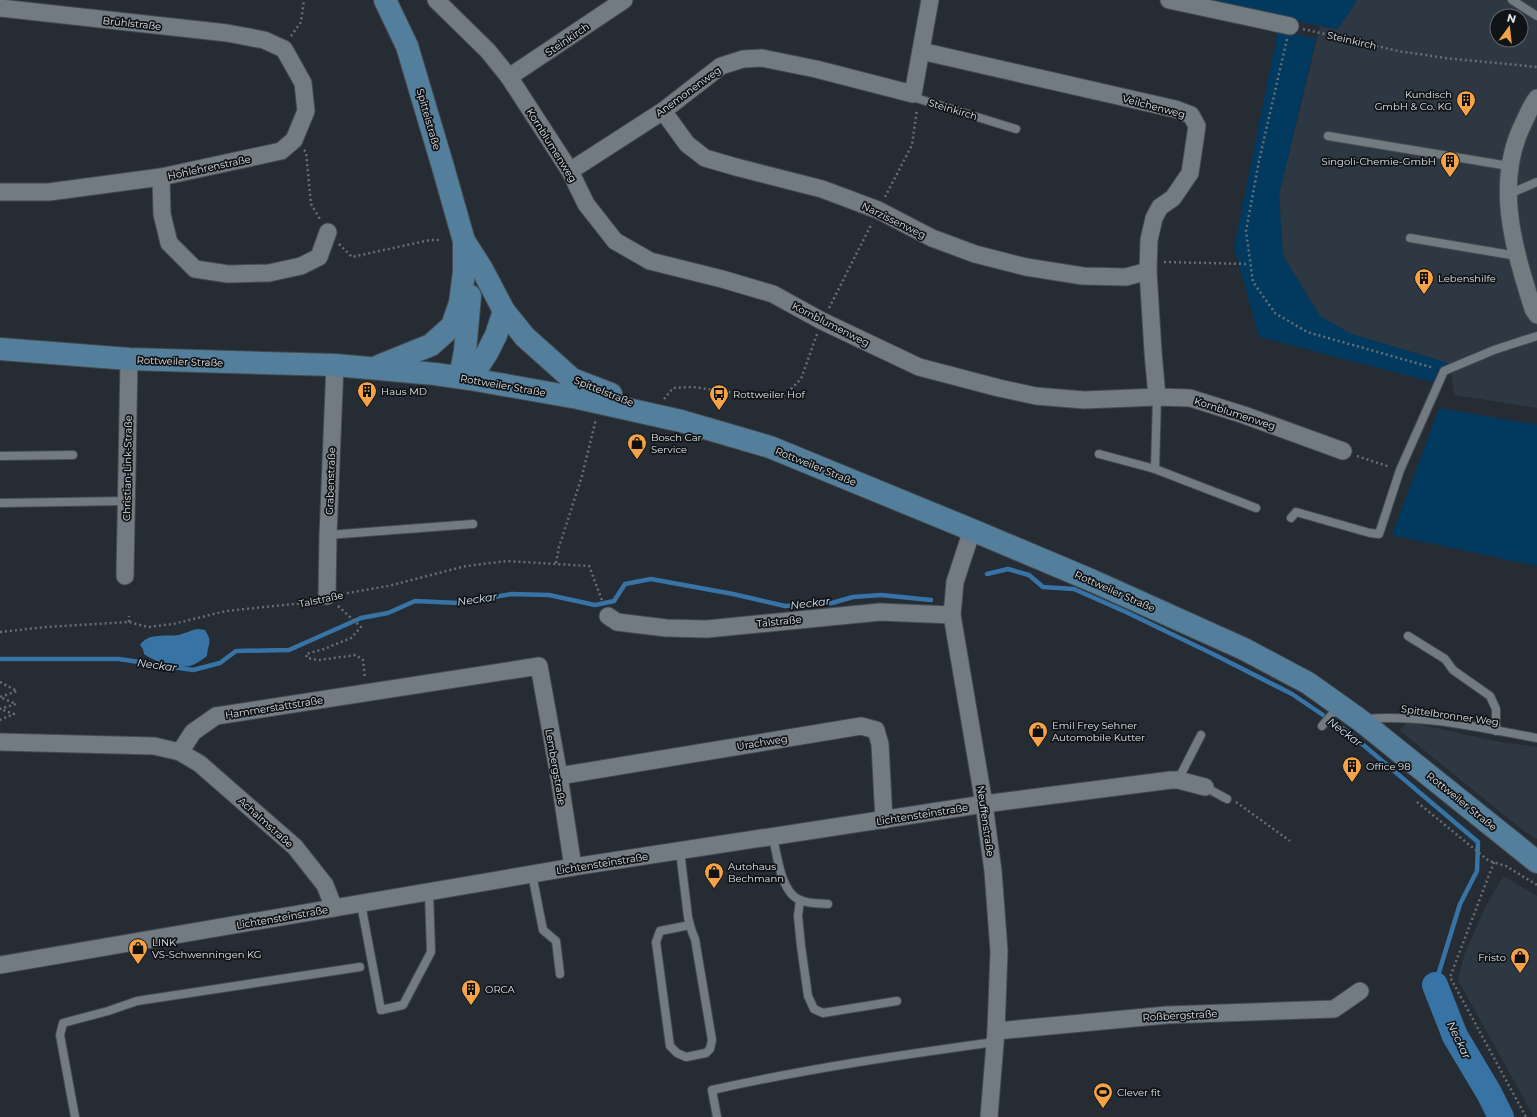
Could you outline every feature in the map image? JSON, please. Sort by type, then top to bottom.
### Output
[{"type":"main road","name":"Spittelstraße","points":[[375,368],[396,361],[431,345],[452,326],[460,303],[464,272],[464,241],[407,46],[385,0]]},
{"type":"main road","name":"Spittelstraße","points":[[464,241],[482,269],[504,311],[525,337],[572,379],[681,421]]},
{"type":"main road","name":"Spittelstraße","points":[[464,272],[470,296],[465,350],[465,378]]},
{"type":"main road","points":[[465,378],[487,353],[504,311]]},
{"type":"main road","name":"Rottweiler Straße","points":[[0,349],[129,359],[335,365],[465,378],[578,398],[681,421],[770,447],[1093,581],[1244,649],[1308,683],[1338,708],[1360,720],[1537,862]]},
{"type":"street","name":"Kornblumenweg","points":[[436,0],[488,51],[509,77],[570,171],[586,204],[614,241],[650,261],[722,279],[773,294],[822,321],[882,351],[919,367],[1036,396],[1084,400],[1157,397],[1190,398],[1244,415],[1344,451]]},
{"type":"street","name":"Steinkirch","points":[[509,77],[624,0]]},
{"type":"street","points":[[916,96],[921,51],[930,0]]},
{"type":"street","points":[[1169,0],[1290,26]]},
{"type":"street","name":"Brühlstraße","points":[[0,8],[227,33],[264,40],[284,49]]},
{"type":"street","points":[[284,49],[303,83],[306,111],[294,140]]},
{"type":"street","name":"Veilchenweg","points":[[921,51],[1175,109],[1191,115],[1197,126],[1190,173],[1173,198],[1160,208],[1154,218],[1149,240],[1148,266],[1157,397]]},
{"type":"street","name":"Anemonenweg","points":[[570,171],[663,110],[721,66],[743,59],[762,58],[808,67],[916,96]]},
{"type":"street","points":[[1537,98],[1518,135],[1509,166],[1509,214],[1517,256],[1533,309],[1537,315]]},
{"type":"street","name":"Narzissenweg","points":[[663,110],[687,144],[705,158],[822,189],[878,210],[932,238],[975,254],[1026,267],[1083,276],[1126,277],[1148,266]]},
{"type":"street","name":"Hohlehrenstraße","points":[[0,192],[49,192],[161,177],[281,151],[294,140]]},
{"type":"street","points":[[161,177],[162,214],[169,243],[195,269],[228,274],[269,273],[302,266],[319,257],[328,232]]},
{"type":"street","name":"Christian-Link-Straße","points":[[125,576],[129,359]]},
{"type":"street","name":"Grabenstraße","points":[[333,601],[328,535],[335,365]]},
{"type":"street","name":"Neuffenstraße","points":[[972,530],[955,582],[952,615],[984,804],[993,871],[999,951],[996,1037],[989,1117]]},
{"type":"street","name":"Talstraße","points":[[608,616],[617,622],[666,628],[707,629],[880,612],[952,615]]},
{"type":"street","name":"Hammerstattstraße","points":[[180,752],[193,732],[216,716],[538,666]]},
{"type":"street","name":"Lembergstraße","points":[[538,666],[559,776],[573,867]]},
{"type":"street","name":"Urachweg","points":[[559,776],[861,726],[876,730],[880,744],[884,820]]},
{"type":"street","points":[[0,742],[154,746],[180,752]]},
{"type":"street","name":"Achalmstraße","points":[[180,752],[200,764],[295,848],[325,885],[334,908]]},
{"type":"street","name":"Lichtensteinstraße","points":[[0,965],[573,867],[984,804],[1171,780],[1178,780],[1205,787]]},
{"type":"street","name":"Roßbergstraße","points":[[996,1037],[1167,1015],[1334,1009],[1360,991]]},
{"type":"lane","points":[[1512,0],[1537,16]]},
{"type":"lane","name":"Steinkirch","points":[[916,96],[1016,128]]},
{"type":"lane","points":[[1328,136],[1509,166]]},
{"type":"lane","points":[[1509,194],[1537,182]]},
{"type":"lane","points":[[1410,238],[1517,256]]},
{"type":"lane","points":[[1291,518],[1296,512],[1370,533],[1379,534],[1400,470],[1444,371],[1494,350],[1537,336]]},
{"type":"lane","points":[[1155,469],[1157,397]]},
{"type":"lane","points":[[1099,454],[1155,469],[1256,508]]},
{"type":"lane","points":[[0,456],[73,455]]},
{"type":"lane","points":[[0,503],[126,501]]},
{"type":"lane","points":[[328,535],[473,524]]},
{"type":"lane","points":[[1408,636],[1445,659],[1453,670],[1490,696],[1496,708],[1496,731]]},
{"type":"lane","points":[[1322,726],[1338,708]]},
{"type":"lane","name":"Spittelbronner Weg","points":[[1360,720],[1392,717],[1439,721],[1537,738]]},
{"type":"lane","points":[[1178,780],[1201,735]]},
{"type":"lane","points":[[1205,787],[1227,798]]},
{"type":"lane","points":[[773,837],[785,887],[791,894],[800,900],[828,904]]},
{"type":"lane","points":[[680,851],[690,925],[690,930],[695,939],[712,1040],[710,1049],[706,1054],[686,1057],[677,1053],[670,1046],[656,942],[660,932],[690,925]]},
{"type":"lane","points":[[532,874],[543,930],[556,941],[560,974]]},
{"type":"lane","points":[[360,904],[381,1010],[403,1005],[431,952],[429,892]]},
{"type":"lane","points":[[800,900],[798,916],[801,946],[808,996],[814,1009],[823,1013],[897,1001]]},
{"type":"lane","points":[[75,1117],[60,1035],[64,1023],[108,1011],[137,1001],[360,967]]},
{"type":"lane","points":[[717,1117],[712,1090],[770,1077],[914,1053],[996,1037]]},
{"type":"path","points":[[284,49],[301,22],[305,5],[304,0]]},
{"type":"path","points":[[1290,26],[1259,161],[1246,232],[1249,264],[1253,282],[1275,313],[1307,332],[1444,371]]},
{"type":"path","name":"Steinkirch","points":[[1290,26],[1398,51],[1445,58],[1537,66]]},
{"type":"path","points":[[664,399],[673,388],[693,387],[764,397],[786,394],[800,379],[822,321],[912,145],[916,96]]},
{"type":"path","points":[[294,140],[306,152],[311,204],[328,232],[352,257],[430,240],[441,240]]},
{"type":"path","points":[[1148,266],[1249,264]]},
{"type":"path","points":[[556,563],[559,547],[582,476],[596,416]]},
{"type":"path","points":[[1344,451],[1400,470]]},
{"type":"path","name":"Talstraße","points":[[0,632],[46,627],[129,622],[148,627],[173,624],[226,611],[333,601],[466,566],[507,561],[590,566],[600,593]]},
{"type":"path","points":[[333,601],[361,627],[351,638],[324,649],[306,654],[307,658],[319,660],[356,656],[362,660],[367,693]]},
{"type":"path","points":[[129,622],[130,616]]},
{"type":"path","points":[[0,682],[17,691],[0,697],[16,704],[0,709],[14,714],[0,720]]},
{"type":"path","points":[[1227,798],[1240,804],[1290,841]]},
{"type":"path","points":[[1417,802],[1489,861],[1506,866],[1537,885]]},
{"type":"path","points":[[1494,862],[1450,977],[1526,1117]]},
{"type":"shaded area","points":[[1200,0],[1357,0],[1338,29]]},
{"type":"shaded area","points":[[1357,0],[1537,0],[1537,408],[1454,395],[1451,364],[1349,333],[1320,316],[1283,256],[1279,195],[1320,26],[1338,29]]},
{"type":"shaded area","points":[[1278,30],[1316,39],[1279,195],[1283,256],[1320,316],[1349,333],[1451,364],[1440,384],[1259,337],[1234,247]]},
{"type":"shaded area","points":[[1439,408],[1537,425],[1537,566],[1392,535]]},
{"type":"shaded area","points":[[198,629],[205,630],[209,638],[207,656],[190,666],[172,666],[154,660],[144,654],[140,645],[148,638],[179,635]]},
{"type":"shaded area","points":[[1408,722],[1500,742],[1537,747],[1537,839],[1525,832],[1399,730]]},
{"type":"shaded area","points":[[1503,876],[1537,896],[1537,1117],[1534,1117],[1458,980],[1464,955],[1486,906]]},
{"type":"waterway","name":"Neckar","points":[[987,574],[1008,569],[1029,575],[1043,587],[1074,589],[1126,612],[1292,694],[1348,732],[1478,842],[1477,871],[1460,904],[1435,985]]},
{"type":"waterway","name":"Neckar","points":[[0,659],[119,659],[193,670],[220,663],[236,651],[289,650],[361,618],[388,613],[415,601],[459,603],[511,594],[549,595],[595,605],[614,601],[625,584],[651,579],[733,594],[785,606],[832,603],[853,597],[881,595],[931,600]]},
{"type":"waterway","name":"Neckar","points":[[1435,985],[1455,1036],[1489,1093],[1501,1117]]},
{"type":"place","name":"Kundisch GmbH & Co. KG","points":[[1466,117]]},
{"type":"place","name":"Singoli-Chemie-GmbH","points":[[1450,178]]},
{"type":"place","name":"Lebenshilfe","points":[[1424,295]]},
{"type":"place","name":"Haus MD","points":[[367,408]]},
{"type":"place","name":"Rottweiler Hof","points":[[719,411]]},
{"type":"place","name":"Bosch Car Service","points":[[637,460]]},
{"type":"place","name":"Emil Frey Sehner Automobile Kutter","points":[[1038,748]]},
{"type":"place","name":"Office 98","points":[[1352,783]]},
{"type":"place","name":"Autohaus Bechmann","points":[[714,889]]},
{"type":"place","name":"LINK VS-Schwenningen KG","points":[[138,965]]},
{"type":"place","name":"Fristo","points":[[1520,974]]},
{"type":"place","name":"ORCA","points":[[471,1006]]},
{"type":"place","name":"Clever fit","points":[[1103,1109]]}]
